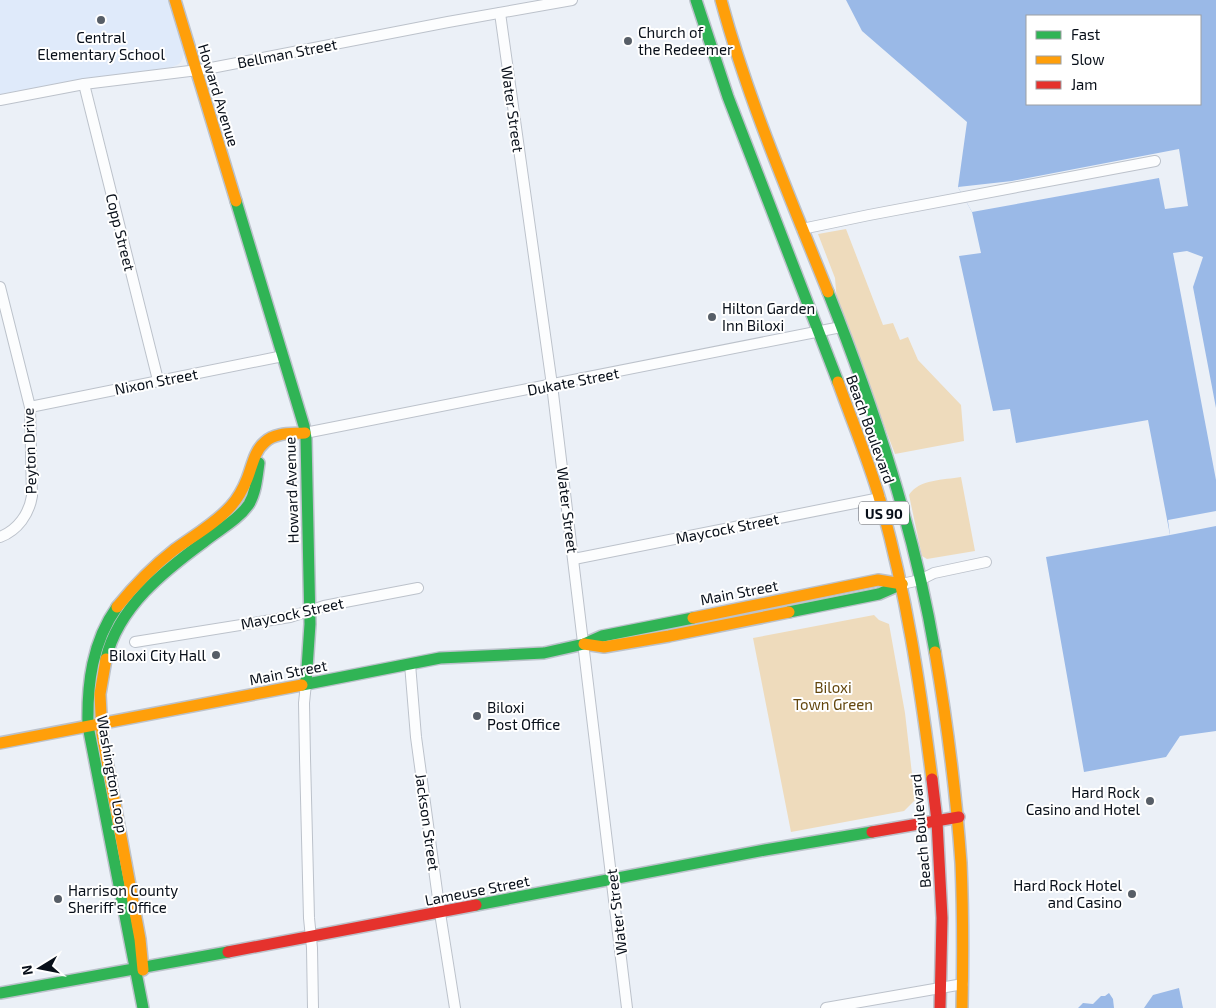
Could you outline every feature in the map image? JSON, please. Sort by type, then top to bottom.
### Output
[{"type":"main road","name":"Howard Avenue","points":[[175,0],[305,433],[309,611],[309,659],[306,683]]},
{"type":"main road","name":"Beach Boulevard","points":[[696,0],[728,97],[819,332],[880,498],[902,584],[926,733],[937,821],[942,918],[942,986],[940,1008]]},
{"type":"main road","name":"Beach Boulevard","points":[[721,0],[740,67],[881,437],[920,580],[948,730],[959,817],[964,912],[962,1008]]},
{"type":"main road","points":[[169,561],[235,519],[247,506],[255,491],[259,462],[264,452],[272,444],[287,441],[305,433]]},
{"type":"main road","name":"Washington Loop","points":[[143,1008],[139,967],[140,938],[101,723],[100,690],[107,656],[116,632],[127,612],[169,561]]},
{"type":"main road","name":"Washington Loop","points":[[150,1008],[110,844],[88,726],[88,683],[94,655],[112,614],[126,594],[169,561]]},
{"type":"main road","name":"Main Street","points":[[0,743],[410,664],[458,657],[526,655],[584,644],[602,636],[878,580],[902,584]]},
{"type":"main road","name":"Lameuse Street","points":[[0,993],[311,937],[818,841],[959,817]]},
{"type":"street","name":"Bellman Street","points":[[0,100],[84,84],[195,70],[439,23],[572,0]]},
{"type":"street","name":"Water Street","points":[[500,13],[552,385],[627,1008]]},
{"type":"street","name":"Copp Street","points":[[84,84],[158,380]]},
{"type":"street","points":[[802,229],[1155,161]]},
{"type":"street","name":"Peyton Drive","points":[[0,287],[30,407],[32,496],[25,517],[12,530],[0,537]]},
{"type":"street","name":"Dukate Street","points":[[305,433],[840,327]]},
{"type":"street","name":"Nixon Street","points":[[30,407],[283,356]]},
{"type":"street","name":"Maycock Street","points":[[574,559],[880,498]]},
{"type":"street","name":"Main Street","points":[[902,584],[920,580],[934,573],[986,562]]},
{"type":"street","name":"Maycock Street","points":[[135,642],[290,617],[324,606],[418,588]]},
{"type":"street","name":"Jackson Street","points":[[410,664],[416,737],[455,1008]]},
{"type":"street","name":"Howard Avenue","points":[[306,683],[304,721],[313,1008]]},
{"type":"street","points":[[110,844],[122,842]]},
{"type":"street","points":[[826,1008],[942,986],[963,984]]},
{"type":"shaded area","points":[[0,0],[168,0],[184,54],[179,64],[172,67],[0,97]]},
{"type":"green space","points":[[846,229],[883,325],[893,323],[900,340],[908,337],[918,360],[961,405],[964,441],[895,454],[837,302],[835,278],[818,234]]},
{"type":"green space","points":[[961,477],[975,551],[927,559],[922,556],[909,495],[913,490],[925,483]]},
{"type":"green space","name":"Biloxi Town Green","points":[[874,615],[879,620],[889,624],[905,713],[915,800],[904,811],[791,832],[753,638]]},
{"type":"water","points":[[846,0],[1216,0],[1216,731],[1180,736],[1166,757],[1084,772],[1046,557],[1170,535],[1148,420],[1016,443],[1010,409],[993,411],[959,256],[981,253],[972,212],[958,187],[967,122],[862,31]]},
{"type":"water","points":[[1179,988],[1183,1008],[1144,1008],[1153,995]]},
{"type":"water","points":[[1109,993],[1113,999],[1114,1008],[1078,1008],[1083,1003],[1093,1004],[1101,996]]},
{"type":"pier","points":[[1179,149],[1188,206],[1165,209],[1159,178],[972,212],[958,187],[1012,181]]},
{"type":"pier","points":[[1187,251],[1203,257],[1193,287],[1216,408],[1216,480],[1173,253]]},
{"type":"pier","points":[[1216,511],[1216,526],[1170,535],[1168,520]]},
{"type":"traffic: fast","points":[[696,0],[728,97],[838,382]]},
{"type":"traffic: fast","points":[[236,201],[306,438],[310,624],[306,683]]},
{"type":"traffic: fast","points":[[828,292],[877,424],[891,469],[916,560],[935,652]]},
{"type":"traffic: fast","points":[[106,659],[112,640],[121,623],[145,592],[174,565],[245,510],[256,484],[259,463]]},
{"type":"traffic: fast","points":[[789,612],[879,594],[902,584]]},
{"type":"traffic: fast","points":[[117,607],[102,634],[93,664],[90,679],[88,726],[143,1008]]},
{"type":"traffic: fast","points":[[302,685],[440,658],[544,653],[584,644],[602,636],[693,618]]},
{"type":"traffic: fast","points":[[476,905],[765,850],[872,832]]},
{"type":"traffic: fast","points":[[0,993],[228,952]]},
{"type":"traffic: slow","points":[[175,0],[236,201]]},
{"type":"traffic: slow","points":[[721,0],[756,111],[828,292]]},
{"type":"traffic: slow","points":[[838,382],[876,485],[889,534],[905,603],[932,779]]},
{"type":"traffic: slow","points":[[117,607],[158,563],[211,524],[231,506],[244,486],[256,454],[265,442],[279,435],[305,433]]},
{"type":"traffic: slow","points":[[693,618],[878,580],[902,584]]},
{"type":"traffic: slow","points":[[584,644],[604,647],[789,612]]},
{"type":"traffic: slow","points":[[935,652],[957,810],[963,935],[962,1008]]},
{"type":"traffic: slow","points":[[106,659],[100,694],[102,734],[140,939],[143,970]]},
{"type":"traffic: slow","points":[[0,743],[302,685]]},
{"type":"traffic: jam","points":[[932,779],[937,821],[942,918],[940,1008]]},
{"type":"traffic: jam","points":[[872,832],[959,817]]},
{"type":"traffic: jam","points":[[228,952],[476,905]]},
{"type":"place","name":"Central Elementary School","points":[[101,20]]},
{"type":"place","name":"Church of the Redeemer","points":[[628,41]]},
{"type":"place","name":"Hilton Garden Inn Biloxi","points":[[712,317]]},
{"type":"place","name":"Biloxi City Hall","points":[[216,655]]},
{"type":"place","name":"Biloxi Post Office","points":[[477,716]]},
{"type":"place","name":"Hard Rock Casino and Hotel","points":[[1150,801]]},
{"type":"place","name":"Hard Rock Hotel and Casino","points":[[1132,894]]},
{"type":"place","name":"Harrison County Sheriff's Office","points":[[58,899]]}]
